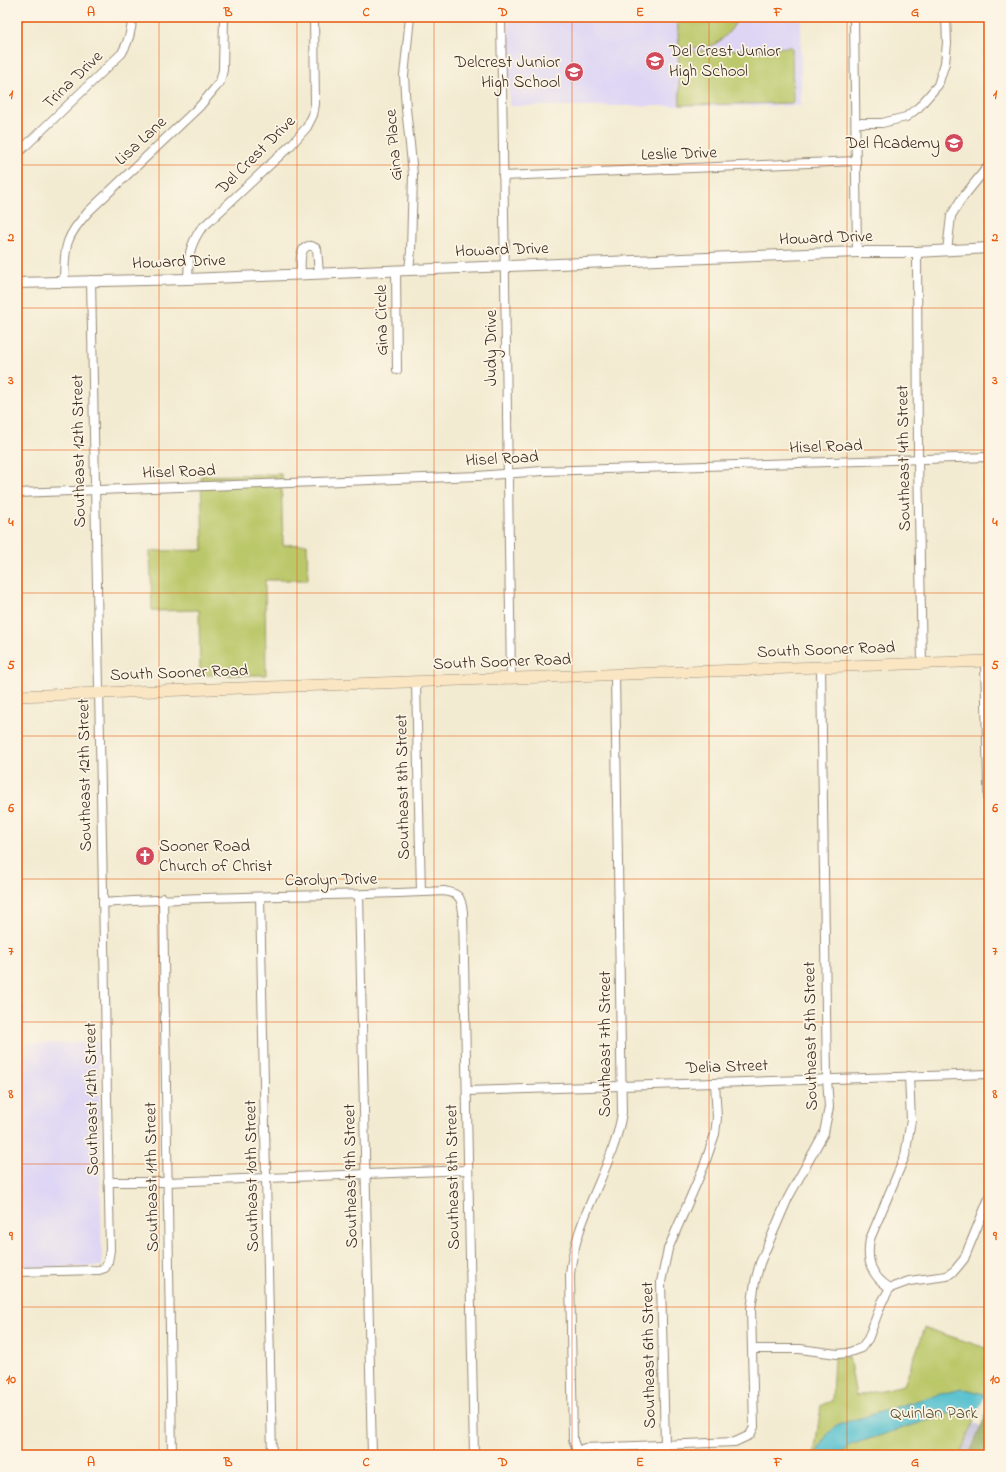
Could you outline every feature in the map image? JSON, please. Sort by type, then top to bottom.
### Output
[{"type":"main road","name":"South Sooner Road","points":[[17,696],[987,662]]},
{"type":"street","points":[[17,20],[21,17]]},
{"type":"street","name":"Trina Drive","points":[[17,154],[122,54],[129,40],[132,28],[132,17]]},
{"type":"street","name":"Lisa Lane","points":[[64,282],[65,248],[69,237],[77,224],[88,211],[200,106],[220,82],[223,70],[224,17]]},
{"type":"street","name":"Del Crest Drive","points":[[188,279],[189,254],[192,242],[200,230],[291,145],[307,127],[313,115],[315,104],[314,17]]},
{"type":"street","name":"Gina Place","points":[[409,270],[413,175],[404,76],[410,17]]},
{"type":"street","name":"Judy Drive","points":[[501,17],[511,678]]},
{"type":"street","points":[[854,17],[857,252]]},
{"type":"street","points":[[856,123],[882,123],[906,117],[924,101],[938,85],[945,63],[947,43],[946,17]]},
{"type":"street","name":"Leslie Drive","points":[[503,176],[856,161]]},
{"type":"street","points":[[947,251],[950,216],[989,165]]},
{"type":"street","points":[[301,274],[301,252],[309,245],[314,246],[317,249],[319,273]]},
{"type":"street","name":"Howard Drive","points":[[17,283],[90,280],[188,279],[857,252],[947,251],[989,248]]},
{"type":"street","name":"Southeast 4th Street","points":[[917,252],[918,459],[922,664]]},
{"type":"street","name":"Gina Circle","points":[[396,270],[397,370]]},
{"type":"street","name":"Southeast 12th Street","points":[[17,1272],[99,1270],[105,1268],[108,1262],[110,1250],[90,280]]},
{"type":"street","name":"Hisel Road","points":[[17,493],[989,457]]},
{"type":"street","points":[[987,662],[989,820]]},
{"type":"street","name":"Southeast 5th Street","points":[[665,1445],[736,1442],[750,1435],[754,1427],[752,1299],[760,1263],[788,1198],[817,1147],[824,1133],[827,1122],[829,1108],[827,1078],[821,667]]},
{"type":"street","name":"Southeast 7th Street","points":[[577,1453],[573,1440],[570,1275],[572,1259],[575,1242],[581,1225],[616,1143],[622,1113],[623,1086],[615,675]]},
{"type":"street","name":"Southeast 8th Street","points":[[416,682],[421,892]]},
{"type":"street","name":"Carolyn Drive","points":[[103,903],[163,898],[359,895],[444,891],[455,893],[461,900]]},
{"type":"street","name":"Southeast 9th Street","points":[[359,895],[372,1455]]},
{"type":"street","name":"Southeast 10th Street","points":[[260,897],[272,1455]]},
{"type":"street","name":"Southeast 11th Street","points":[[163,898],[172,1455]]},
{"type":"street","name":"Southeast 8th Street","points":[[461,900],[463,912],[467,1091],[467,1170],[474,1455]]},
{"type":"street","name":"Delia Street","points":[[467,1091],[827,1078],[989,1074]]},
{"type":"street","points":[[890,1288],[873,1273],[868,1251],[870,1239],[905,1156],[910,1120],[909,1076]]},
{"type":"street","name":"Southeast 6th Street","points":[[665,1445],[661,1282],[668,1249],[704,1166],[715,1134],[717,1118],[715,1083]]},
{"type":"street","points":[[108,1182],[167,1182],[467,1170]]},
{"type":"street","points":[[752,1349],[800,1349],[837,1354],[847,1353],[861,1348],[868,1339],[882,1302],[890,1288],[909,1281],[947,1276],[955,1270],[964,1259],[989,1198]]},
{"type":"street","points":[[577,1453],[585,1448],[665,1445]]},
{"type":"shaded area","name":"Del Crest Junior High School","points":[[509,17],[801,17],[801,106],[509,106]]},
{"type":"shaded area","points":[[17,1000],[25,1005],[26,1044],[98,1042],[102,1266],[17,1268]]},
{"type":"shaded area","points":[[974,1423],[981,1426],[968,1455],[960,1455]]},
{"type":"green space","points":[[677,17],[738,17],[734,26],[715,44],[704,47],[679,48]]},
{"type":"green space","points":[[792,47],[793,103],[680,105],[678,52]]},
{"type":"green space","points":[[281,474],[283,545],[307,544],[308,580],[265,580],[266,675],[200,675],[199,610],[152,611],[150,551],[203,550],[201,476]]},
{"type":"green space","name":"Quinlan Park","points":[[925,1328],[989,1349],[989,1386],[960,1455],[814,1455],[821,1405],[832,1401],[834,1356],[849,1357],[856,1396],[904,1385]]},
{"type":"green space","points":[[985,1417],[989,1418],[989,1455],[969,1455]]},
{"type":"water","points":[[961,1389],[970,1390],[989,1396],[989,1418],[960,1410],[850,1445],[841,1455],[817,1455],[826,1436],[832,1429],[839,1425],[915,1401]]},
{"type":"pier","points":[[986,1393],[989,1394],[989,1403],[983,1419],[976,1417]]},
{"type":"place","name":"Del Crest Junior High School","points":[[655,61]]},
{"type":"place","name":"Delcrest Junior High School","points":[[574,72]]},
{"type":"place","name":"Del Academy","points":[[954,143]]},
{"type":"place","name":"Sooner Road Church of Christ","points":[[145,856]]}]
